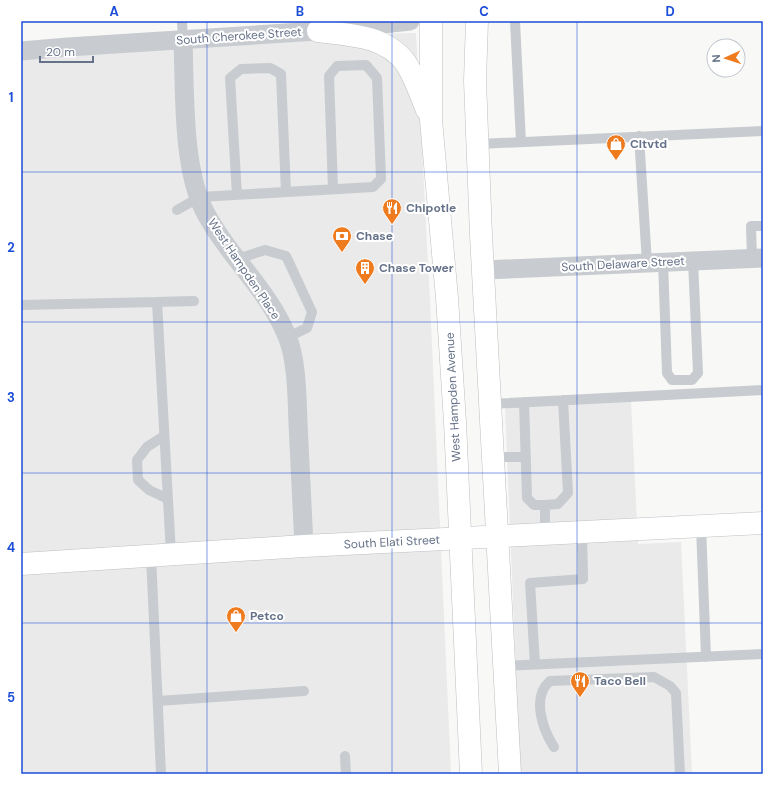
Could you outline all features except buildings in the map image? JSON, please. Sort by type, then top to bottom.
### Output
[{"type":"main road","name":"West Hampden Avenue","points":[[431,21],[431,120],[447,298],[471,774]]},
{"type":"main road","points":[[477,21],[475,81],[510,774]]},
{"type":"main road","points":[[318,31],[355,35],[376,41],[391,48],[405,62],[431,120]]},
{"type":"main road","name":"South Elati Street","points":[[21,564],[304,546],[763,523]]},
{"type":"street","name":"South Cherokee Street","points":[[21,51],[318,31],[410,21]]},
{"type":"street","name":"West Hampden Place","points":[[183,40],[188,147],[194,180],[204,209],[214,228],[273,308],[288,337],[293,362],[297,403],[304,546]]},
{"type":"street","name":"South Delaware Street","points":[[484,270],[757,258]]},
{"type":"lane","points":[[182,21],[183,40]]},
{"type":"lane","points":[[515,21],[521,142]]},
{"type":"lane","points":[[177,210],[200,197],[373,187],[381,179],[377,78],[366,65],[337,66],[329,76],[333,189]]},
{"type":"lane","points":[[237,195],[230,78],[241,69],[270,68],[281,74],[286,192]]},
{"type":"lane","points":[[478,144],[763,131]]},
{"type":"lane","points":[[639,136],[667,373],[672,380],[692,380],[698,373],[693,261]]},
{"type":"lane","points":[[757,258],[751,226],[763,226]]},
{"type":"lane","points":[[237,259],[265,250],[286,256],[312,312],[306,328],[288,337]]},
{"type":"lane","points":[[157,302],[168,499],[161,555],[158,702],[161,774]]},
{"type":"lane","points":[[21,305],[194,302]]},
{"type":"lane","points":[[491,404],[763,390]]},
{"type":"lane","points":[[524,402],[527,498],[534,505],[545,505],[558,504],[568,493],[563,400]]},
{"type":"lane","points":[[164,436],[147,447],[137,460],[138,480],[149,490],[168,499]]},
{"type":"lane","points":[[494,457],[526,457]]},
{"type":"lane","points":[[545,505],[545,534]]},
{"type":"lane","points":[[701,526],[706,657]]},
{"type":"lane","points":[[535,664],[530,583],[583,579],[582,532]]},
{"type":"lane","points":[[505,666],[763,654]]},
{"type":"lane","points":[[554,747],[541,722],[542,691],[550,681],[654,677],[670,686],[676,693],[680,774]]},
{"type":"lane","points":[[158,702],[304,691]]},
{"type":"lane","points":[[345,756],[346,774]]},
{"type":"shaded area","points":[[416,33],[430,301],[451,774],[21,774],[21,43]]},
{"type":"shaded area","points":[[631,401],[638,544],[681,542],[692,774],[526,774],[520,770],[505,408]]},
{"type":"place","name":"Cltvtd","points":[[616,161]]},
{"type":"place","name":"Chipotle","points":[[392,225]]},
{"type":"place","name":"Chase","points":[[342,253]]},
{"type":"place","name":"Chase Tower","points":[[365,285]]},
{"type":"place","name":"Petco","points":[[236,633]]},
{"type":"place","name":"Taco Bell","points":[[580,698]]}]
